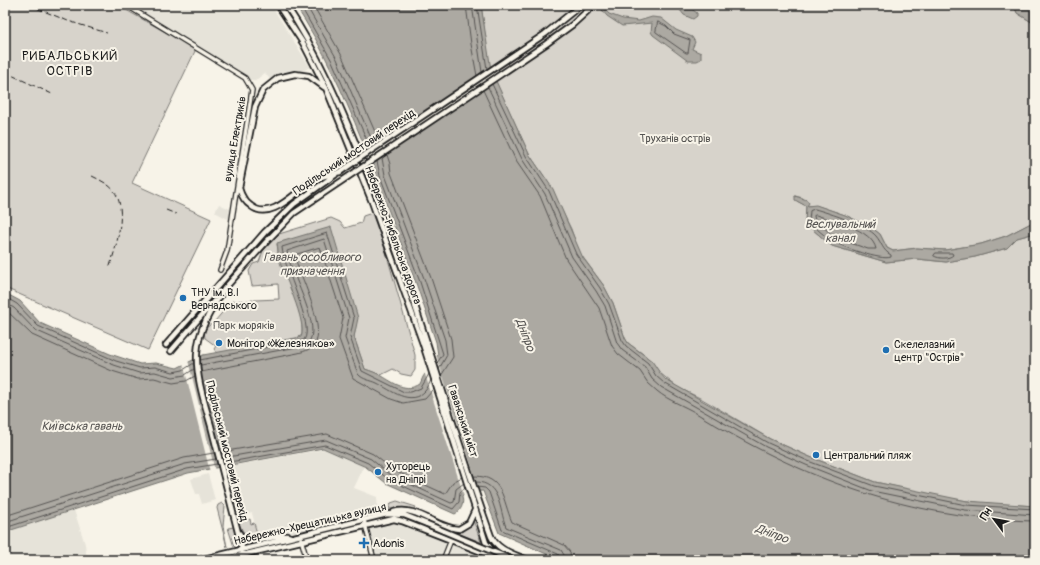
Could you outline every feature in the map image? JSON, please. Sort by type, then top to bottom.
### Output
[{"type":"main road","name":"Набережно-Рибальська дорога","points":[[278,5],[303,44],[326,88],[426,342]]},
{"type":"main road","name":"Набережно-Рибальська дорога","points":[[286,5],[302,29],[333,88],[379,201],[426,342]]},
{"type":"main road","name":"Подільський мостовий перехід","points":[[166,345],[281,215],[306,194],[545,34],[581,5]]},
{"type":"main road","name":"Подільський мостовий перехід","points":[[170,351],[266,242],[294,213],[572,26],[594,5]]},
{"type":"main road","points":[[326,88],[309,76],[301,74],[286,76],[268,85],[261,93],[255,107],[239,184],[240,192],[254,209],[268,210],[278,207],[315,180],[340,172]]},
{"type":"main road","name":"Подільський мостовий перехід","points":[[226,288],[214,305],[203,328],[198,346],[197,364],[204,399],[245,560]]},
{"type":"main road","name":"Гаванський міст","points":[[426,342],[480,507],[494,542],[501,548],[527,560]]},
{"type":"main road","name":"Гаванський міст","points":[[426,342],[474,510],[486,543],[500,559]]},
{"type":"main road","points":[[387,514],[405,511],[451,528],[459,529],[469,523],[474,510]]},
{"type":"main road","name":"Набережно-Хрещатицька вулиця","points":[[221,560],[292,538],[301,538],[387,514],[404,515],[513,560]]},
{"type":"main road","name":"Набережно-Хрещатицька вулиця","points":[[243,552],[301,538],[397,520],[500,559]]},
{"type":"main road","points":[[237,530],[242,538],[250,541],[280,535],[292,538]]},
{"type":"main road","name":"Набережно-Хрещатицька вулиця","points":[[200,560],[227,557]]},
{"type":"street","name":"вулиця Електриків","points":[[128,6],[245,78],[252,90],[228,244],[220,270]]},
{"type":"street","points":[[364,520],[374,560]]},
{"type":"street","points":[[301,538],[307,560]]},
{"type":"street","points":[[443,560],[451,540]]},
{"type":"shaded area","points":[[132,5],[271,5],[310,67],[299,73],[272,82],[265,73],[256,80],[250,80],[131,7]]},
{"type":"shaded area","points":[[219,204],[232,210],[228,219],[215,212]]},
{"type":"shaded area","points":[[325,449],[364,466],[354,488],[377,497],[378,513],[294,533],[278,532],[258,537],[252,513],[237,517],[224,467]]},
{"type":"shaded area","points":[[208,474],[215,500],[202,504],[199,494],[196,494],[191,479]]},
{"type":"shaded area","points":[[74,510],[85,544],[87,560],[5,560],[5,532]]},
{"type":"shaded area","points":[[391,521],[398,522],[447,541],[448,544],[441,560],[376,560],[368,526]]},
{"type":"shaded area","points":[[454,544],[485,555],[483,560],[446,560]]},
{"type":"green space","points":[[5,5],[117,5],[196,49],[132,183],[211,219],[148,350],[5,288]]},
{"type":"green space","name":"Труханів острів","points":[[481,5],[1014,5],[1017,13],[1035,24],[1035,221],[1006,236],[981,244],[945,250],[917,248],[893,251],[887,248],[880,234],[872,228],[845,215],[818,206],[807,206],[803,198],[795,196],[797,201],[806,206],[805,223],[832,246],[886,262],[917,259],[946,262],[975,257],[1007,248],[1017,238],[1035,233],[1035,506],[983,503],[947,498],[875,482],[810,457],[770,439],[702,399],[677,387],[660,373],[646,356],[628,343],[625,338],[613,303],[604,286],[579,252],[571,229],[546,179],[529,154],[496,82],[489,63]]},
{"type":"green space","name":"Парк моряків","points":[[372,213],[386,252],[415,355],[415,370],[411,376],[401,374],[393,369],[381,375],[365,369],[354,337],[355,331],[277,244],[282,267],[296,300],[302,323],[302,335],[295,339],[217,353],[214,349],[216,346],[205,338],[204,332],[232,301],[279,299],[278,284],[252,286],[249,271],[253,264],[259,262],[263,251],[279,234],[331,218],[340,222],[345,228],[361,223],[363,216]]},
{"type":"green space","points":[[397,501],[416,507],[414,510],[403,508],[389,509],[391,503]]},
{"type":"green space","points":[[222,503],[225,506],[223,526],[227,547],[217,508],[218,505]]},
{"type":"green space","points":[[242,516],[245,521],[250,519],[251,524],[254,523],[258,537],[246,535],[237,517]]},
{"type":"green space","points":[[473,520],[481,542],[455,532],[463,531]]},
{"type":"green space","points":[[234,527],[239,546],[234,547],[228,528]]},
{"type":"water","points":[[295,5],[481,5],[491,70],[529,154],[553,189],[583,258],[604,286],[613,303],[628,343],[652,361],[666,380],[770,439],[810,457],[875,482],[967,501],[1035,506],[1035,560],[560,560],[499,533],[483,491],[465,492],[462,496],[462,506],[455,514],[386,483],[366,467],[323,448],[188,473],[5,532],[5,293],[20,301],[40,323],[110,354],[140,364],[156,363],[177,368],[203,355],[301,337],[302,330],[298,309],[280,264],[277,243],[331,227],[358,318],[354,337],[365,369],[400,386],[410,388],[420,384],[438,355],[436,342],[416,283],[376,177],[373,162],[332,71],[315,37]]},
{"type":"water","points":[[598,5],[601,5],[609,14],[623,19],[639,21],[652,17],[661,18],[676,30],[692,37],[695,42],[692,49],[701,53],[701,59],[697,61],[688,61],[653,35],[651,32],[652,23],[622,26],[607,16]]},
{"type":"water","points":[[676,5],[686,5],[697,13],[697,16],[693,19],[684,15]]},
{"type":"water","points":[[1014,5],[1035,5],[1035,24],[1017,13]]},
{"type":"water","name":"Веслувальний канал","points":[[795,196],[807,200],[809,203],[807,206],[816,205],[845,215],[872,228],[880,234],[887,248],[893,251],[917,248],[945,250],[981,244],[1006,236],[1035,221],[1035,233],[1017,238],[1007,248],[975,257],[946,262],[917,259],[886,262],[832,246],[805,223],[806,206],[795,200]]},
{"type":"pier","points":[[492,66],[497,81],[373,164],[365,150]]},
{"type":"pier","points":[[436,354],[480,493],[467,493],[464,496],[424,371]]},
{"type":"pier","points":[[188,360],[215,471],[210,472],[183,363]]},
{"type":"railway","points":[[29,5],[68,21],[107,33]]},
{"type":"railway","points":[[5,72],[52,94]]},
{"type":"railway","points":[[92,176],[110,186],[118,199],[120,208],[120,228],[110,266]]},
{"type":"railway","points":[[166,210],[176,214]]},
{"type":"place","name":"ТНУ ім. В.І Вернадського","points":[[183,298]]},
{"type":"place","name":"Монітор «Железняков»","points":[[219,343]]},
{"type":"place","name":"Скелелазний центр \"Острів\"","points":[[886,350]]},
{"type":"place","name":"Центральний пляж","points":[[816,455]]},
{"type":"place","name":"Хуторець на Дніпрі","points":[[378,472]]},
{"type":"place","name":"Adonis","points":[[364,543]]},
{"type":"district","name":"РИБАЛЬСЬКИЙ ОСТРІВ","points":[[70,64]]},
{"type":"water label","name":"Гавань особливого призначення","points":[[312,264]]},
{"type":"water label","name":"Дніпро","points":[[525,335]]},
{"type":"water label","name":"Київська гавань","points":[[82,426]]},
{"type":"water label","name":"Дніпро","points":[[772,534]]}]
